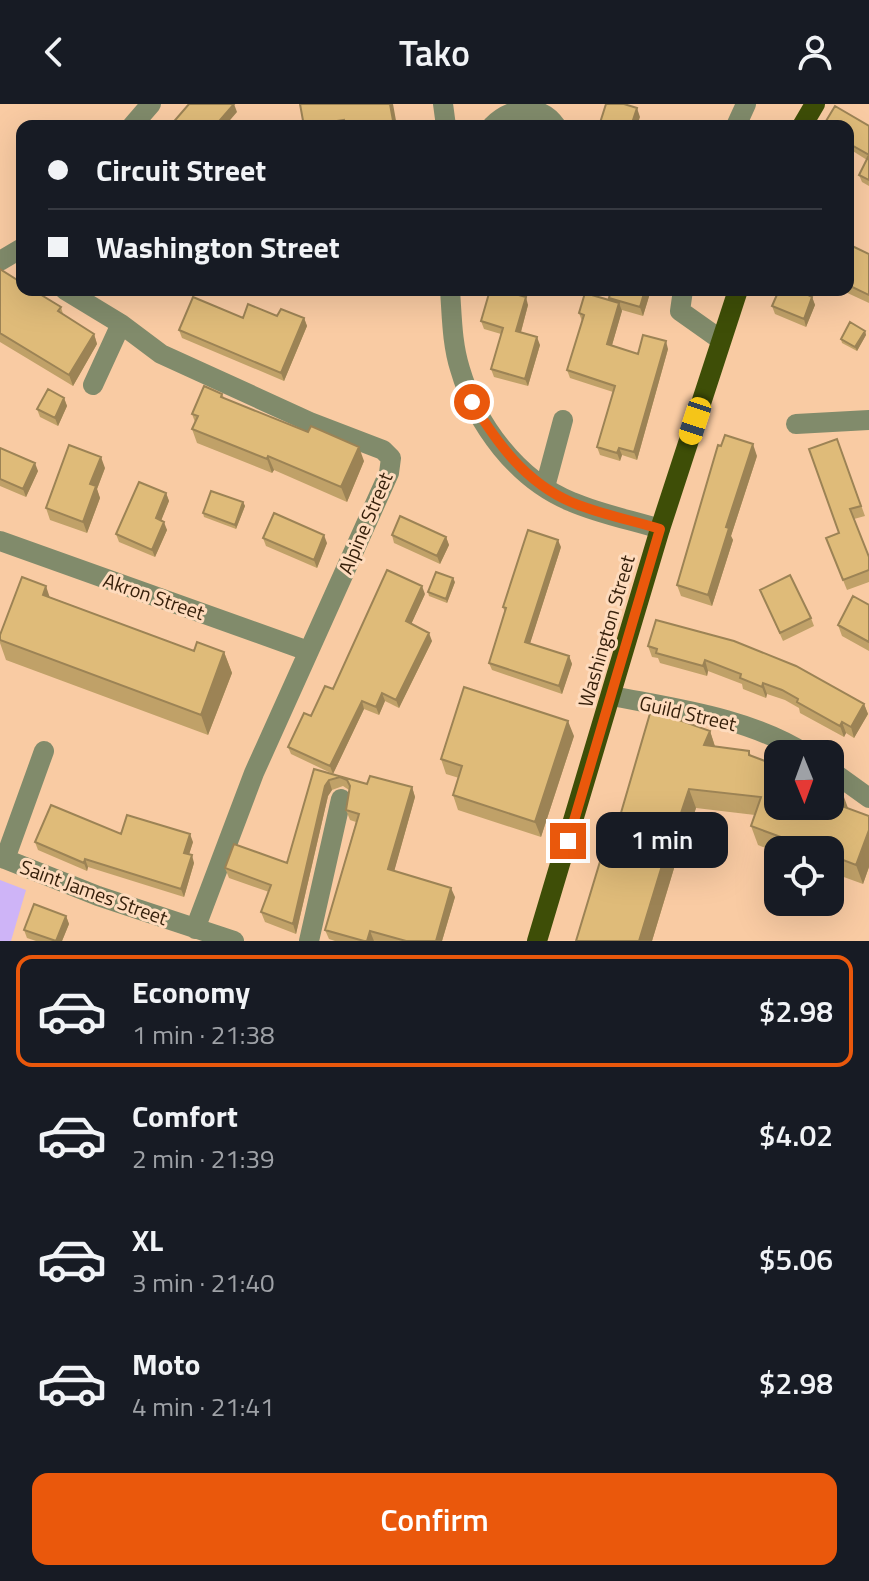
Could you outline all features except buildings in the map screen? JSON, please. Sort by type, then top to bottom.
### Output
[{"type":"main road","name":"Washington Street","points":[[537,941],[660,529],[736,296]]},
{"type":"street","points":[[137,120],[151,104]]},
{"type":"street","points":[[498,120],[515,109],[538,107],[550,113],[553,120]]},
{"type":"street","name":"Alpine Street","points":[[75,296],[121,324],[161,354],[310,422],[383,450],[391,458],[389,473],[254,773],[195,929]]},
{"type":"street","points":[[450,296],[452,333],[459,368],[472,402],[512,461],[570,502],[660,529]]},
{"type":"street","points":[[682,296],[680,311],[721,340]]},
{"type":"street","points":[[93,385],[121,324]]},
{"type":"street","points":[[545,487],[563,420]]},
{"type":"street","points":[[796,424],[869,420]]},
{"type":"street","name":"Akron Street","points":[[0,541],[308,651]]},
{"type":"street","name":"Guild Street","points":[[612,696],[719,718],[777,740]]},
{"type":"street","points":[[2,858],[44,751]]},
{"type":"street","points":[[844,780],[869,798]]},
{"type":"street","points":[[309,941],[341,799]]},
{"type":"street","name":"Saint James Street","points":[[2,858],[98,896],[234,941]]},
{"type":"shaded area","points":[[0,880],[26,890],[11,941],[0,941]]},
{"type":"route","points":[[472,402],[512,461],[541,485],[570,502],[660,529],[568,841]]}]
